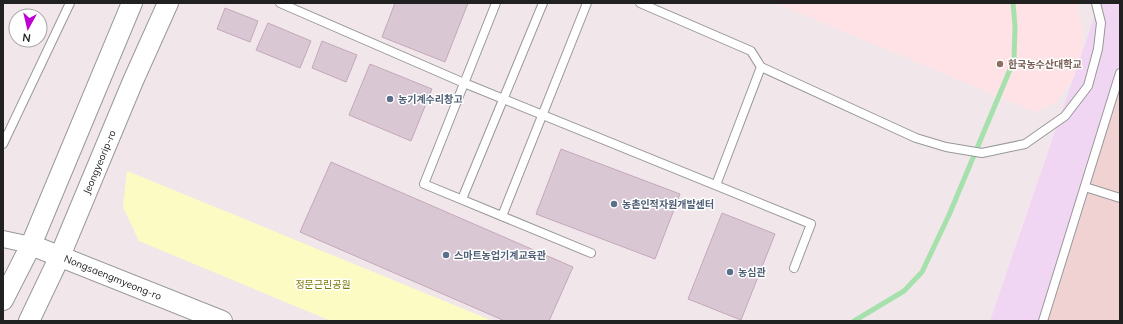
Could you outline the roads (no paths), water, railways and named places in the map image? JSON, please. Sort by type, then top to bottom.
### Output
[{"type":"street","points":[[3,300],[31,245],[132,3]]},
{"type":"street","name":"Jeongyeorip-ro","points":[[29,321],[60,256],[133,81],[168,3]]},
{"type":"street","name":"Nongsaengmyeong-ro","points":[[3,239],[31,245],[222,321]]},
{"type":"lane","points":[[3,144],[70,3]]},
{"type":"lane","points":[[280,3],[542,115],[811,224],[794,268]]},
{"type":"lane","points":[[496,3],[424,184],[591,253]]},
{"type":"lane","points":[[462,199],[542,3]]},
{"type":"lane","points":[[502,216],[587,3]]},
{"type":"lane","points":[[640,3],[752,51],[761,67],[916,138],[946,147],[982,153],[1025,144],[1065,116],[1088,86],[1098,49],[1101,23],[1096,3]]},
{"type":"lane","points":[[716,185],[761,67]]},
{"type":"lane","points":[[1043,321],[1120,73]]},
{"type":"lane","points":[[1085,187],[1120,198]]},
{"type":"waterway","points":[[854,321],[904,291],[922,272],[949,215],[1014,60],[1015,26],[1013,3]]},
{"type":"place","name":"한국농수산대학교","points":[[1000,64]]},
{"type":"place","name":"농기계수리창고","points":[[390,99]]},
{"type":"place","name":"농촌인적자원개발센터","points":[[614,204]]},
{"type":"place","name":"스마트농업기계교육관","points":[[446,255]]},
{"type":"place","name":"농심관","points":[[730,272]]},
{"type":"park label","name":"정문근린공원","points":[[323,284]]}]
